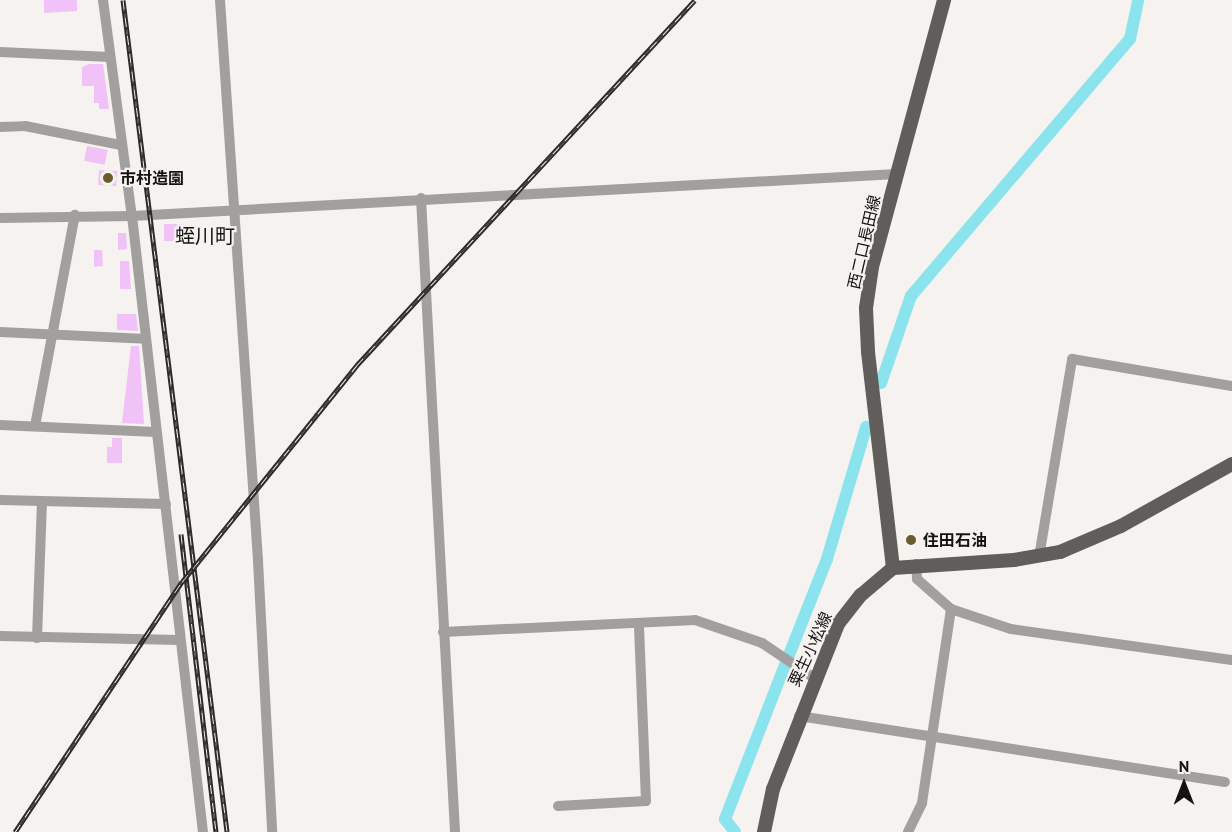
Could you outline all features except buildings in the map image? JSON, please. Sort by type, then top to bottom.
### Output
[{"type":"main road","name":"西二口長田線","points":[[893,568],[868,351],[866,308],[872,267],[944,0]]},
{"type":"main road","points":[[893,568],[916,564],[1039,556],[1121,526],[1232,464]]},
{"type":"main road","name":"粟生小松線","points":[[764,832],[773,789],[814,678],[848,609],[893,568]]},
{"type":"street","points":[[103,0],[132,216],[203,832]]},
{"type":"street","points":[[220,0],[231,210],[258,561],[272,832]]},
{"type":"street","points":[[0,52],[110,57]]},
{"type":"street","points":[[0,127],[25,126],[121,145]]},
{"type":"street","points":[[0,218],[75,215],[132,216],[421,198],[897,174]]},
{"type":"street","points":[[421,198],[455,832]]},
{"type":"street","points":[[35,426],[75,215]]},
{"type":"street","points":[[0,332],[51,337],[146,339]]},
{"type":"street","points":[[1039,556],[1072,359],[1232,386]]},
{"type":"street","points":[[0,425],[156,432]]},
{"type":"street","points":[[0,500],[166,504]]},
{"type":"street","points":[[37,638],[42,501]]},
{"type":"street","points":[[916,564],[917,579],[951,609],[1033,633],[1232,660]]},
{"type":"street","points":[[908,832],[922,803],[951,609]]},
{"type":"street","points":[[443,632],[695,620],[730,629],[762,643],[814,678]]},
{"type":"street","points":[[558,806],[646,801],[639,624]]},
{"type":"street","points":[[0,636],[180,640]]},
{"type":"street","points":[[799,716],[1225,782]]},
{"type":"waterway","points":[[881,383],[911,296],[1130,39],[1138,0]]},
{"type":"waterway","points":[[789,655],[827,559],[866,427]]},
{"type":"waterway","points":[[735,832],[725,819],[785,665]]},
{"type":"railway","points":[[123,0],[227,832]]},
{"type":"railway","points":[[15,832],[182,582],[357,365],[695,0]]},
{"type":"railway","points":[[181,534],[216,832]]},
{"type":"place","name":"市村造園","points":[[108,178]]},
{"type":"place","name":"住田石油","points":[[911,540]]},
{"type":"district","name":"蛭川町","points":[[205,236]]}]
